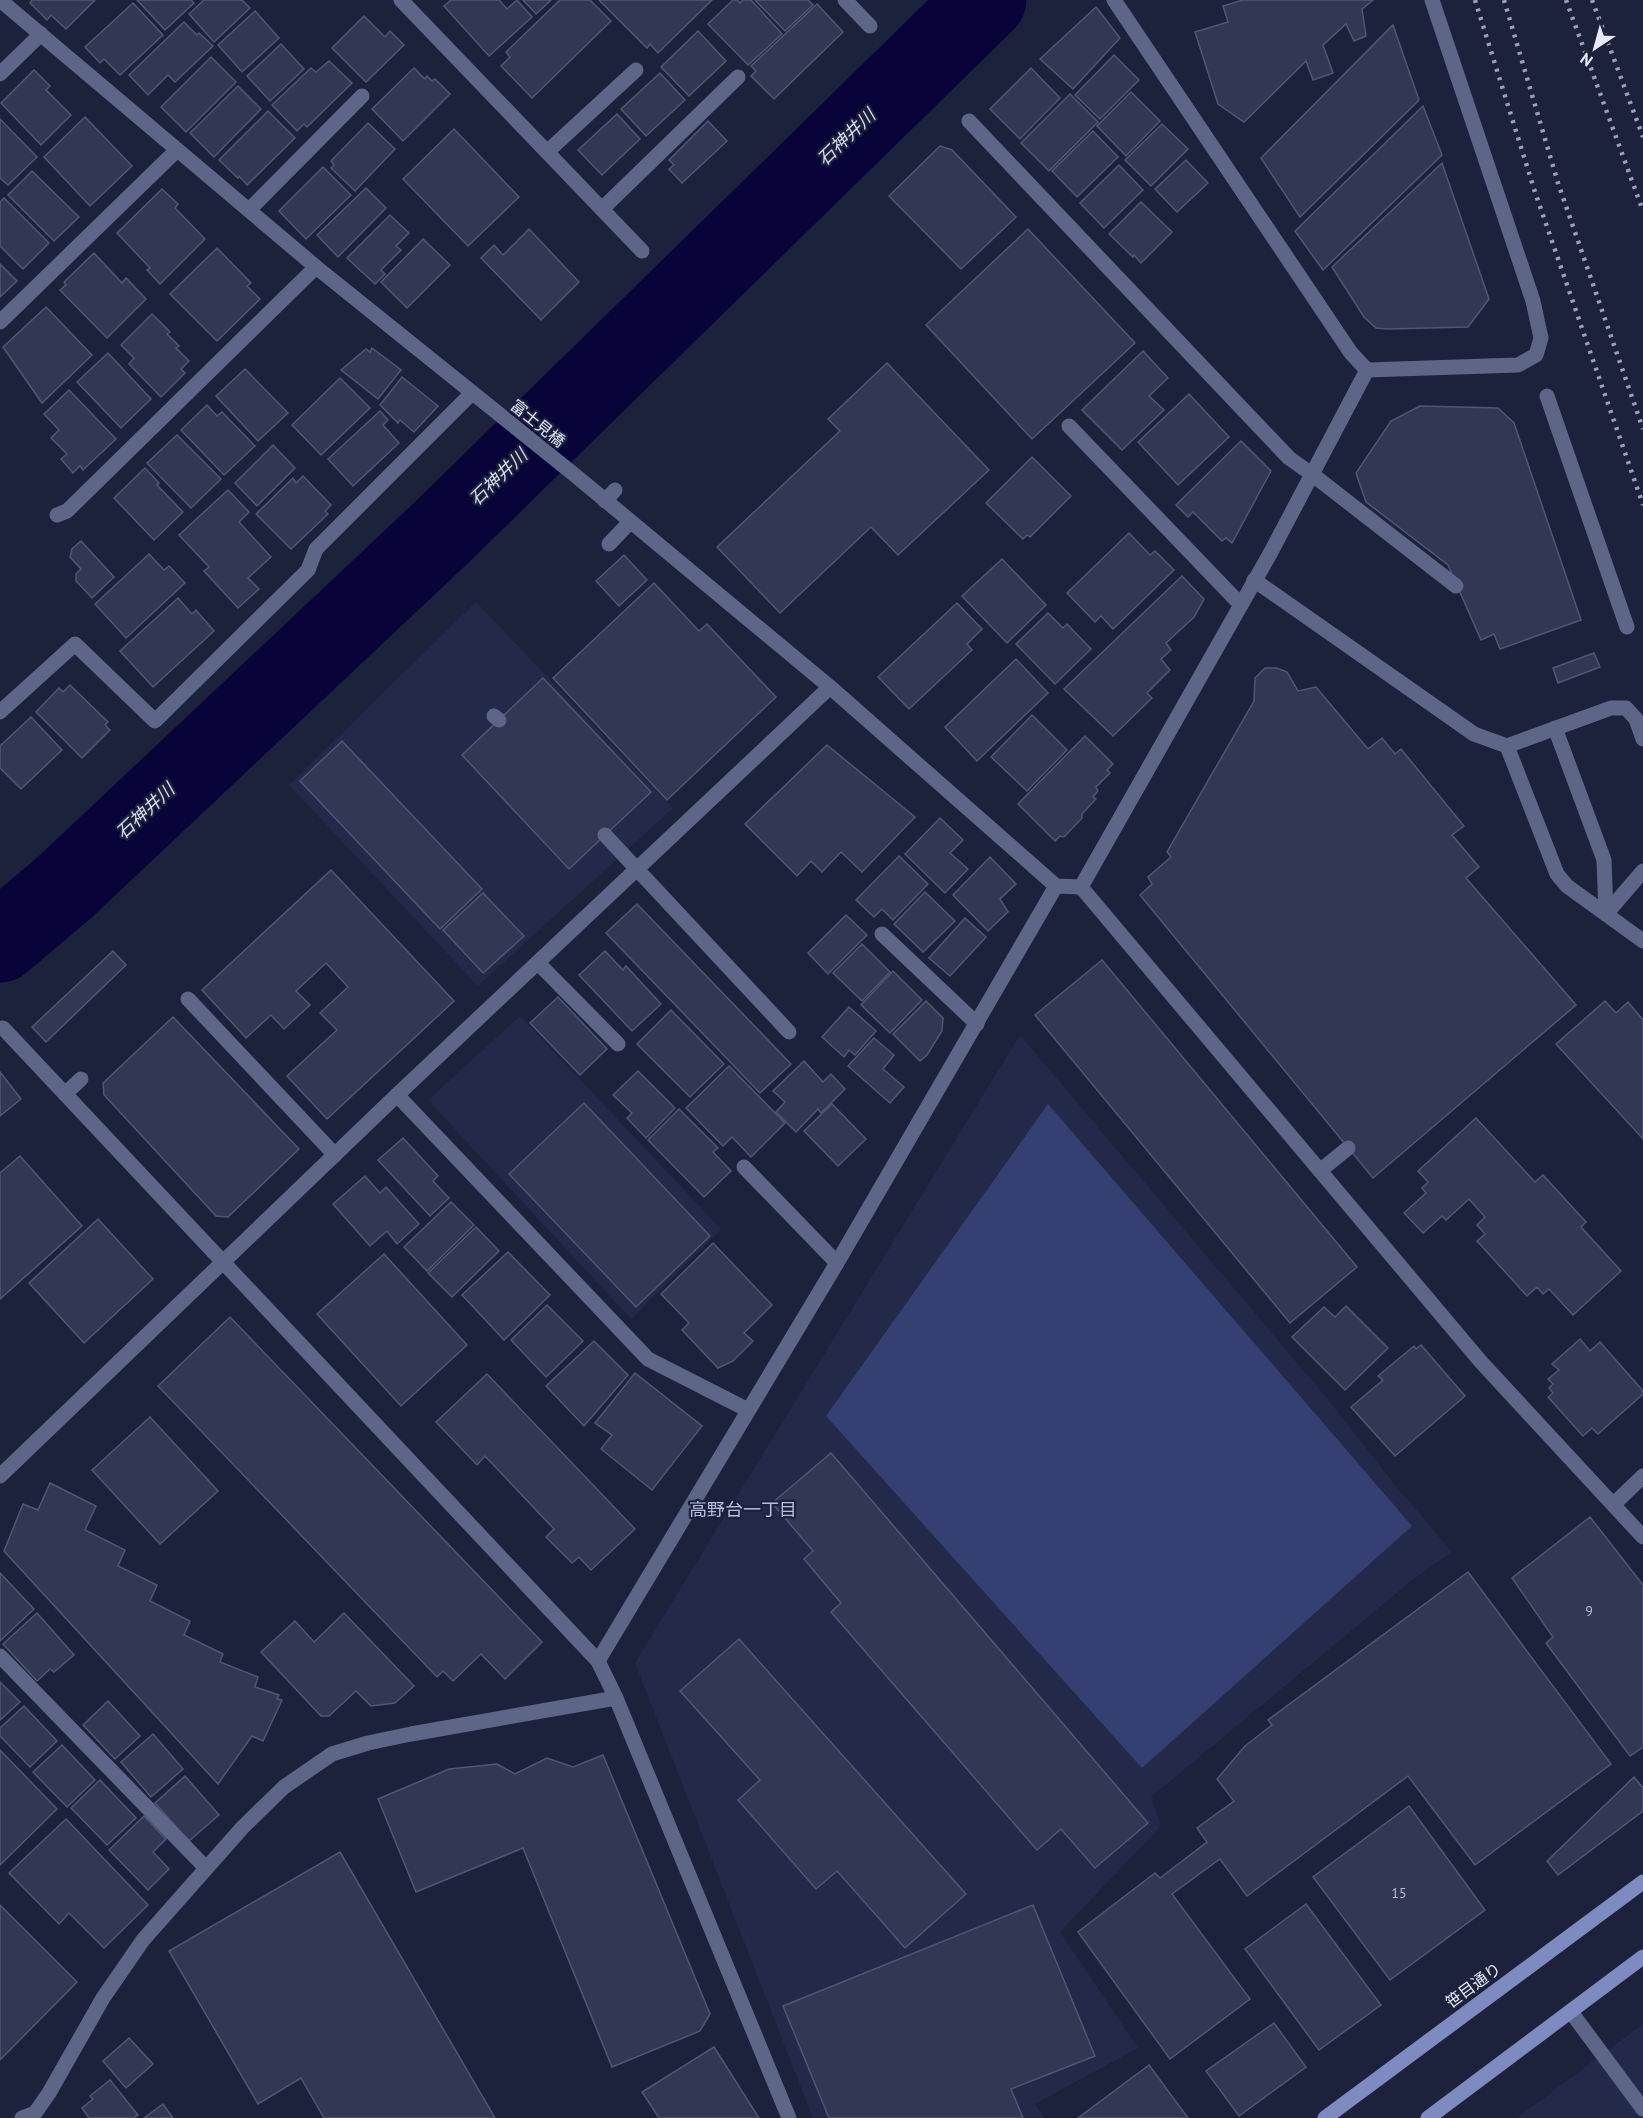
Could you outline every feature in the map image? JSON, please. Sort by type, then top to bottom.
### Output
[{"type":"main road","name":"笹目通り","points":[[1325,2118],[1643,1882]]},
{"type":"main road","points":[[1428,2118],[1643,1957]]},
{"type":"street","name":"富士見橋","points":[[0,0],[316,267],[571,473],[610,496],[630,522],[830,687],[1056,886]]},
{"type":"street","points":[[845,0],[870,26]]},
{"type":"street","points":[[1114,0],[1351,353],[1367,370],[1518,365],[1536,355],[1541,338],[1533,301],[1432,0]]},
{"type":"street","points":[[409,3],[642,251]]},
{"type":"street","points":[[0,74],[41,34]]},
{"type":"street","points":[[547,152],[636,70]]},
{"type":"street","points":[[602,209],[738,77]]},
{"type":"street","points":[[249,210],[362,96]]},
{"type":"street","points":[[969,122],[1289,458],[1456,586]]},
{"type":"street","points":[[0,322],[177,150]]},
{"type":"street","points":[[57,515],[68,511],[316,267]]},
{"type":"street","points":[[1081,887],[1313,475],[1367,370]]},
{"type":"street","points":[[1547,396],[1627,627]]},
{"type":"street","points":[[0,712],[75,644],[155,721],[308,570],[316,549],[477,397]]},
{"type":"street","points":[[1069,426],[1241,605]]},
{"type":"street","points":[[609,544],[630,522]]},
{"type":"street","points":[[1254,580],[1474,734],[1508,746],[1611,708],[1626,708],[1636,719],[1643,739]]},
{"type":"street","points":[[0,1476],[397,1095],[830,687]]},
{"type":"street","points":[[1555,728],[1604,860],[1606,914]]},
{"type":"street","points":[[1508,746],[1557,874],[1567,886],[1643,941]]},
{"type":"street","points":[[605,835],[789,1032]]},
{"type":"street","points":[[1606,914],[1643,872]]},
{"type":"street","points":[[598,1662],[837,1263],[1056,886],[1081,887],[1481,1362],[1643,1537]]},
{"type":"street","points":[[882,934],[977,1024]]},
{"type":"street","points":[[538,963],[618,1044]]},
{"type":"street","points":[[188,999],[335,1155]]},
{"type":"street","points":[[3,1028],[598,1662],[616,1698],[789,2118]]},
{"type":"street","points":[[65,1094],[81,1079]]},
{"type":"street","points":[[397,1095],[648,1359],[748,1410]]},
{"type":"street","points":[[1321,1170],[1348,1148]]},
{"type":"street","points":[[744,1167],[837,1263]]},
{"type":"street","points":[[1614,1504],[1643,1476]]},
{"type":"street","points":[[0,1656],[206,1868]]},
{"type":"street","points":[[31,2116],[50,2093],[103,1998],[143,1940],[242,1828],[284,1787],[332,1754],[368,1743],[616,1698]]},
{"type":"street","points":[[1571,2013],[1643,2109]]},
{"type":"shaded area","points":[[476,602],[673,808],[478,986],[289,785]]},
{"type":"shaded area","points":[[520,1016],[721,1229],[631,1319],[428,1100]]},
{"type":"shaded area","points":[[1020,1035],[1330,1402],[1394,1484],[1452,1552],[1411,1581],[1151,1797],[1161,1826],[1060,1932],[1138,2048],[1035,2104],[1045,2118],[813,2118],[635,1663]]},
{"type":"shaded area","points":[[1048,1104],[1412,1526],[1142,1768],[826,1416]]},
{"type":"shaded area","points":[[1643,2024],[1643,2118],[1517,2118]]},
{"type":"building","points":[[32,0],[95,0],[66,29],[51,15],[47,20],[30,3]]},
{"type":"building","points":[[137,0],[191,0],[194,3],[165,30]]},
{"type":"building","points":[[204,0],[242,0],[250,8],[214,42],[189,14]]},
{"type":"building","points":[[451,0],[499,0],[507,9],[517,0],[532,17],[489,56],[444,6]]},
{"type":"building","points":[[523,0],[551,0],[536,14]]},
{"type":"building","points":[[560,0],[590,0],[611,21],[532,98],[501,66],[510,57],[506,52]]},
{"type":"building","points":[[599,0],[712,0],[658,53],[650,44],[647,48]]},
{"type":"building","points":[[733,0],[740,3],[743,0],[751,0],[782,34],[748,65],[708,24]]},
{"type":"building","points":[[755,0],[808,0],[813,5],[785,31]]},
{"type":"building","points":[[1243,0],[1373,0],[1362,9],[1366,36],[1354,41],[1346,24],[1323,45],[1333,73],[1313,80],[1306,61],[1244,122],[1218,104],[1195,32],[1228,22],[1223,6]]},
{"type":"building","points":[[133,3],[163,35],[120,75],[104,59],[100,63],[85,47]]},
{"type":"building","points":[[817,4],[843,32],[774,99],[751,76],[756,71],[751,66]]},
{"type":"building","points":[[1096,7],[1120,38],[1073,89],[1040,59]]},
{"type":"building","points":[[255,11],[279,38],[242,72],[218,45]]},
{"type":"building","points":[[364,16],[385,37],[390,31],[404,45],[366,82],[332,48]]},
{"type":"building","points":[[184,22],[213,46],[175,82],[168,75],[148,95],[129,75]]},
{"type":"building","points":[[1393,25],[1419,100],[1300,217],[1261,158]]},
{"type":"building","points":[[698,31],[726,61],[689,96],[661,67]]},
{"type":"building","points":[[281,44],[304,69],[270,101],[247,76]]},
{"type":"building","points":[[1114,55],[1139,80],[1100,119],[1075,95]]},
{"type":"building","points":[[211,57],[236,82],[186,132],[161,107]]},
{"type":"building","points":[[329,61],[352,83],[307,127],[304,124],[297,131],[272,105],[311,68],[316,72]]},
{"type":"building","points":[[414,68],[425,79],[427,76],[432,81],[435,79],[450,94],[403,141],[372,109]]},
{"type":"building","points":[[1031,68],[1060,98],[1020,139],[990,109]]},
{"type":"building","points":[[34,70],[50,86],[46,90],[71,115],[41,145],[1,103]]},
{"type":"building","points":[[660,73],[685,100],[646,136],[621,109]]},
{"type":"building","points":[[238,86],[261,109],[214,157],[190,133]]},
{"type":"building","points":[[1131,92],[1160,121],[1126,156],[1097,126]]},
{"type":"building","points":[[1070,94],[1098,122],[1049,171],[1021,143]]},
{"type":"building","points":[[1423,106],[1442,155],[1323,270],[1295,231]]},
{"type":"building","points":[[268,111],[295,138],[247,185],[219,160]]},
{"type":"building","points":[[617,114],[640,139],[602,175],[578,150]]},
{"type":"building","points":[[85,117],[132,166],[90,206],[44,157]]},
{"type":"building","points":[[0,119],[37,157],[8,185],[0,178]]},
{"type":"building","points":[[708,121],[727,141],[682,183],[669,169],[674,165],[669,160]]},
{"type":"building","points":[[368,123],[395,149],[355,191],[331,168],[334,165],[331,161]]},
{"type":"building","points":[[1162,124],[1188,149],[1151,186],[1125,160]]},
{"type":"building","points":[[454,129],[519,197],[468,246],[403,179]]},
{"type":"building","points":[[1093,131],[1118,157],[1077,197],[1052,171]]},
{"type":"building","points":[[940,146],[952,150],[1016,217],[961,269],[889,196]]},
{"type":"building","points":[[1186,160],[1208,183],[1177,212],[1155,189]]},
{"type":"building","points":[[1442,163],[1489,299],[1468,327],[1376,328],[1364,317],[1332,267]]},
{"type":"building","points":[[1119,165],[1143,190],[1104,228],[1080,203]]},
{"type":"building","points":[[323,167],[351,195],[306,239],[279,211]]},
{"type":"building","points":[[32,171],[79,217],[54,241],[8,195]]},
{"type":"building","points":[[366,188],[386,208],[338,257],[317,235]]},
{"type":"building","points":[[162,189],[178,204],[175,208],[205,239],[160,284],[147,270],[150,268],[117,233]]},
{"type":"building","points":[[4,198],[49,243],[23,269],[0,246],[0,202]]},
{"type":"building","points":[[1141,202],[1172,232],[1141,263],[1109,234]]},
{"type":"building","points":[[390,215],[409,233],[396,246],[401,250],[381,270],[385,274],[375,284],[347,258]]},
{"type":"building","points":[[529,229],[579,282],[541,320],[481,258],[494,245],[503,255]]},
{"type":"building","points":[[1028,229],[1135,343],[1032,439],[926,325]]},
{"type":"building","points":[[423,239],[450,265],[407,308],[381,282]]},
{"type":"building","points":[[217,248],[251,283],[247,286],[260,299],[217,341],[170,294]]},
{"type":"building","points":[[94,253],[122,283],[126,278],[146,299],[107,338],[60,290],[66,285],[64,282]]},
{"type":"building","points":[[0,264],[17,281],[0,297]]},
{"type":"building","points":[[46,307],[92,355],[42,403],[3,347]]},
{"type":"building","points":[[152,314],[170,332],[167,334],[179,346],[176,348],[189,361],[181,369],[185,373],[161,397],[129,364],[134,358],[121,345]]},
{"type":"building","points":[[372,348],[401,370],[378,399],[341,370],[366,349],[370,352]]},
{"type":"building","points":[[1143,351],[1168,378],[1149,396],[1164,410],[1122,450],[1082,410]]},
{"type":"building","points":[[108,353],[151,399],[121,428],[77,382]]},
{"type":"building","points":[[887,363],[989,470],[898,555],[871,527],[780,613],[717,547],[840,431],[828,419]]},
{"type":"building","points":[[245,369],[288,413],[258,441],[216,396]]},
{"type":"building","points":[[402,377],[438,406],[414,432],[400,420],[398,423],[380,405]]},
{"type":"building","points":[[340,378],[370,408],[321,455],[292,425]]},
{"type":"building","points":[[69,390],[116,439],[83,470],[80,466],[73,473],[61,459],[67,454],[51,438],[59,430],[44,414]]},
{"type":"building","points":[[1189,394],[1229,437],[1178,485],[1138,442]]},
{"type":"building","points":[[207,405],[217,416],[222,412],[255,446],[224,475],[181,430]]},
{"type":"building","points":[[1420,406],[1498,408],[1514,423],[1581,620],[1500,649],[1494,634],[1481,640],[1448,565],[1366,502],[1356,473],[1391,421]]},
{"type":"building","points":[[380,411],[388,420],[383,425],[399,443],[353,486],[328,459]]},
{"type":"building","points":[[177,435],[221,479],[191,508],[147,463]]},
{"type":"building","points":[[1241,441],[1271,471],[1232,543],[1226,538],[1222,541],[1193,512],[1188,517],[1176,505]]},
{"type":"building","points":[[273,445],[295,468],[257,506],[235,483]]},
{"type":"building","points":[[1032,457],[1071,496],[1030,537],[1027,535],[1023,539],[986,503]]},
{"type":"building","points":[[145,468],[159,483],[157,485],[183,512],[154,540],[114,498]]},
{"type":"building","points":[[303,476],[331,505],[325,511],[328,514],[291,549],[256,514],[293,478],[296,483]]},
{"type":"building","points":[[228,490],[249,512],[239,522],[271,557],[248,578],[259,589],[238,608],[204,571],[209,567],[179,535]]},
{"type":"building","points":[[1129,533],[1150,555],[1155,551],[1174,570],[1113,629],[1101,616],[1095,622],[1067,593]]},
{"type":"building","points":[[81,541],[114,577],[92,598],[76,581],[76,574],[81,569],[70,557],[72,549]]},
{"type":"building","points":[[149,554],[164,570],[169,566],[185,583],[126,638],[95,604]]},
{"type":"building","points":[[624,555],[647,580],[619,606],[596,581]]},
{"type":"building","points":[[1002,559],[1046,605],[1007,643],[962,596]]},
{"type":"building","points":[[1182,576],[1204,599],[1194,617],[1166,643],[1171,650],[1161,659],[1170,670],[1147,693],[1152,698],[1113,736],[1064,689]]},
{"type":"building","points":[[654,583],[699,631],[707,624],[776,697],[667,800],[553,678]]},
{"type":"building","points":[[178,598],[192,614],[196,610],[214,631],[153,687],[120,651]]},
{"type":"building","points":[[957,603],[982,629],[967,644],[972,650],[909,709],[878,677]]},
{"type":"building","points":[[1048,613],[1063,628],[1067,624],[1091,649],[1055,684],[1016,644]]},
{"type":"building","points":[[1594,653],[1600,667],[1558,683],[1553,668]]},
{"type":"building","points":[[1016,659],[1048,693],[977,761],[945,727]]},
{"type":"building","points":[[1265,668],[1277,668],[1287,672],[1298,691],[1316,687],[1368,749],[1382,738],[1395,754],[1401,749],[1464,826],[1452,835],[1479,867],[1466,878],[1576,1005],[1373,1178],[1140,895],[1152,884],[1148,877],[1171,857],[1167,852],[1254,701],[1255,678]]},
{"type":"building","points":[[543,678],[651,792],[569,869],[462,755]]},
{"type":"building","points":[[70,685],[108,722],[105,725],[110,730],[82,758],[36,712],[59,688],[63,692]]},
{"type":"building","points":[[1032,715],[1067,750],[1027,791],[991,757]]},
{"type":"building","points":[[31,717],[62,750],[21,789],[0,768],[0,746]]},
{"type":"building","points":[[1085,736],[1113,764],[1107,770],[1110,773],[1096,787],[1098,791],[1093,797],[1096,799],[1082,814],[1082,818],[1064,837],[1060,836],[1055,841],[1018,804]]},
{"type":"building","points":[[342,741],[482,889],[440,929],[300,781]]},
{"type":"building","points":[[827,745],[915,817],[862,872],[841,852],[822,872],[811,861],[797,876],[745,824]]},
{"type":"building","points":[[940,818],[963,840],[950,853],[968,869],[945,893],[905,854]]},
{"type":"building","points":[[899,856],[928,884],[893,920],[882,909],[874,917],[856,900]]},
{"type":"building","points":[[990,857],[1016,884],[1000,899],[1008,912],[988,931],[953,895]]},
{"type":"building","points":[[331,870],[454,1001],[327,1119],[287,1076],[337,1030],[320,1013],[348,987],[326,963],[296,991],[310,1005],[284,1029],[271,1015],[246,1038],[202,990]]},
{"type":"building","points":[[925,892],[955,921],[923,952],[894,924]]},
{"type":"building","points":[[483,893],[524,936],[483,973],[443,930]]},
{"type":"building","points":[[637,904],[791,1064],[760,1093],[606,933]]},
{"type":"building","points":[[846,915],[867,935],[828,974],[808,953]]},
{"type":"building","points":[[965,918],[986,937],[950,976],[929,958]]},
{"type":"building","points":[[862,944],[890,972],[862,1001],[833,973]]},
{"type":"building","points":[[113,951],[126,965],[46,1042],[32,1027]]},
{"type":"building","points":[[605,951],[623,970],[626,966],[661,1004],[632,1031],[579,975]]},
{"type":"building","points":[[1102,960],[1357,1267],[1290,1323],[1035,1015]]},
{"type":"building","points":[[893,971],[922,1000],[890,1033],[861,1005]]},
{"type":"building","points":[[558,997],[607,1049],[580,1075],[530,1023]]},
{"type":"building","points":[[926,1001],[943,1018],[942,1031],[927,1055],[920,1061],[893,1034]]},
{"type":"building","points":[[1605,1001],[1616,1013],[1628,1002],[1643,1020],[1643,1139],[1556,1044]]},
{"type":"building","points":[[849,1007],[876,1031],[855,1055],[849,1050],[844,1057],[822,1037]]},
{"type":"building","points":[[671,1010],[724,1064],[690,1097],[637,1044]]},
{"type":"building","points":[[173,1017],[299,1149],[228,1217],[216,1216],[104,1095],[103,1083]]},
{"type":"building","points":[[874,1038],[894,1055],[883,1069],[904,1087],[890,1103],[848,1066]]},
{"type":"building","points":[[804,1061],[823,1082],[831,1074],[845,1089],[821,1113],[818,1109],[796,1132],[776,1112],[785,1102],[773,1091]]},
{"type":"building","points":[[729,1066],[785,1123],[751,1157],[732,1137],[723,1146],[686,1108]]},
{"type":"building","points":[[638,1071],[675,1108],[646,1138],[627,1118],[632,1113],[613,1095]]},
{"type":"building","points":[[0,1072],[21,1099],[0,1116]]},
{"type":"building","points":[[584,1103],[710,1236],[636,1307],[509,1174]]},
{"type":"building","points":[[832,1104],[866,1139],[838,1166],[804,1131]]},
{"type":"building","points":[[679,1109],[718,1148],[713,1152],[731,1171],[704,1197],[648,1140]]},
{"type":"building","points":[[1476,1118],[1535,1182],[1543,1175],[1586,1222],[1581,1227],[1621,1271],[1573,1315],[1549,1289],[1543,1294],[1537,1287],[1527,1296],[1477,1241],[1485,1234],[1477,1225],[1485,1217],[1469,1199],[1446,1220],[1442,1216],[1423,1233],[1404,1213],[1426,1193],[1422,1188],[1428,1182],[1418,1171]]},
{"type":"building","points":[[403,1138],[438,1176],[433,1181],[449,1198],[430,1216],[378,1160]]},
{"type":"building","points":[[20,1156],[82,1226],[0,1299],[0,1173]]},
{"type":"building","points":[[365,1176],[380,1193],[386,1187],[419,1224],[397,1244],[387,1231],[370,1246],[333,1204]]},
{"type":"building","points":[[451,1202],[474,1225],[427,1271],[404,1247]]},
{"type":"building","points":[[98,1219],[153,1279],[84,1343],[29,1283]]},
{"type":"building","points":[[476,1227],[499,1251],[452,1297],[428,1273]]},
{"type":"building","points":[[713,1243],[772,1305],[744,1333],[753,1341],[733,1361],[718,1368],[682,1330],[689,1323],[661,1294]]},
{"type":"building","points":[[508,1252],[550,1295],[504,1340],[462,1295]]},
{"type":"building","points":[[384,1254],[467,1345],[401,1406],[317,1314]]},
{"type":"building","points":[[547,1305],[583,1341],[546,1377],[511,1340]]},
{"type":"building","points":[[1346,1306],[1388,1348],[1345,1390],[1292,1337],[1324,1307],[1335,1317]]},
{"type":"building","points":[[230,1317],[542,1642],[505,1679],[481,1654],[453,1681],[443,1671],[437,1677],[158,1386]]},
{"type":"building","points":[[1580,1339],[1590,1351],[1600,1342],[1643,1391],[1643,1394],[1598,1434],[1592,1428],[1583,1436],[1548,1397],[1553,1393],[1549,1388],[1553,1384],[1548,1379],[1559,1370],[1552,1364]]},
{"type":"building","points":[[594,1341],[628,1375],[584,1426],[546,1386]]},
{"type":"building","points":[[1421,1345],[1465,1396],[1395,1456],[1351,1407],[1383,1380],[1378,1376],[1414,1346],[1416,1349]]},
{"type":"building","points":[[635,1373],[702,1426],[652,1490],[601,1449],[612,1435],[595,1423]]},
{"type":"building","points":[[487,1374],[635,1529],[591,1570],[579,1557],[572,1563],[546,1537],[554,1529],[485,1456],[477,1465],[436,1422]]},
{"type":"building","points":[[150,1417],[218,1491],[160,1544],[92,1470]]},
{"type":"building","points":[[831,1453],[1148,1823],[1095,1868],[1061,1829],[1037,1850],[831,1612],[841,1603],[804,1559],[813,1551],[772,1503]]},
{"type":"building","points":[[50,1483],[96,1506],[85,1530],[125,1550],[118,1566],[157,1585],[150,1601],[190,1621],[184,1635],[223,1654],[220,1662],[258,1677],[255,1687],[279,1695],[277,1699],[282,1700],[263,1741],[252,1736],[218,1784],[4,1551],[23,1504],[38,1510]]},
{"type":"building","points":[[1590,1517],[1643,1585],[1643,1747],[1630,1756],[1546,1643],[1553,1637],[1512,1578]]},
{"type":"building","points":[[1468,1572],[1611,1764],[1475,1865],[1408,1776],[1247,1896],[1220,1859],[1172,1894],[1250,1999],[1170,2059],[1078,1932],[1155,1873],[1160,1878],[1207,1842],[1197,1828],[1234,1801],[1217,1779],[1245,1746],[1272,1725],[1268,1720]]},
{"type":"building","points":[[0,1573],[34,1609],[0,1641]]},
{"type":"building","points":[[37,1613],[74,1655],[54,1672],[50,1669],[37,1681],[3,1644]]},
{"type":"building","points":[[344,1613],[414,1686],[395,1703],[371,1706],[356,1691],[329,1716],[321,1716],[261,1652],[295,1621],[314,1642]]},
{"type":"building","points":[[739,1639],[966,1894],[905,1948],[837,1871],[816,1889],[738,1800],[760,1780],[680,1691]]},
{"type":"building","points":[[0,1682],[20,1702],[0,1720]]},
{"type":"building","points":[[108,1701],[140,1736],[115,1759],[83,1725]]},
{"type":"building","points":[[24,1706],[57,1741],[30,1767],[0,1736],[0,1728]]},
{"type":"building","points":[[153,1734],[183,1769],[151,1797],[121,1762]]},
{"type":"building","points":[[62,1745],[95,1780],[67,1807],[33,1772]]},
{"type":"building","points":[[0,1750],[57,1809],[0,1865]]},
{"type":"building","points":[[603,1755],[710,2014],[700,2031],[612,2067],[523,1848],[416,1892],[378,1799],[449,1769],[497,1764],[515,1774],[547,1758],[573,1767]]},
{"type":"building","points":[[185,1776],[219,1815],[189,1841],[155,1803]]},
{"type":"building","points":[[1634,1777],[1643,1788],[1643,1811],[1558,1875],[1547,1861]]},
{"type":"building","points":[[100,1780],[136,1818],[107,1845],[71,1808]]},
{"type":"building","points":[[1409,1806],[1485,1910],[1390,1980],[1313,1877]]},
{"type":"building","points":[[144,1816],[166,1839],[153,1852],[169,1869],[148,1890],[109,1850]]},
{"type":"building","points":[[66,1819],[148,1905],[104,1948],[69,1913],[59,1924],[9,1873]]},
{"type":"building","points":[[340,1852],[495,2118],[324,2118],[301,2078],[258,2104],[169,1951]]},
{"type":"building","points":[[1306,1904],[1381,2005],[1319,2050],[1245,1949]]},
{"type":"building","points":[[0,1905],[77,1982],[0,2060]]},
{"type":"building","points":[[1033,1905],[1095,2056],[1011,2089],[1023,2118],[829,2118],[783,2006]]},
{"type":"building","points":[[1274,2023],[1306,2067],[1239,2116],[1206,2071]]},
{"type":"building","points":[[129,2038],[153,2064],[126,2088],[103,2061]]},
{"type":"building","points":[[714,2047],[759,2118],[659,2118],[642,2092]]},
{"type":"building","points":[[1149,2065],[1188,2118],[1078,2118]]},
{"type":"building","points":[[110,2080],[138,2115],[133,2118],[89,2118],[82,2108],[93,2099],[90,2096]]},
{"type":"building","points":[[163,2104],[173,2118],[144,2118]]},
{"type":"waterway","name":"石神井川","points":[[0,942],[65,887],[441,533],[986,0]]},
{"type":"railway","points":[[1475,0],[1535,192],[1643,505]]},
{"type":"railway","points":[[1504,0],[1558,183],[1643,429]]},
{"type":"railway","points":[[1566,0],[1643,211]]},
{"type":"railway","points":[[1592,0],[1643,137]]},
{"type":"district","name":"高野台一丁目","points":[[743,1509]]}]
